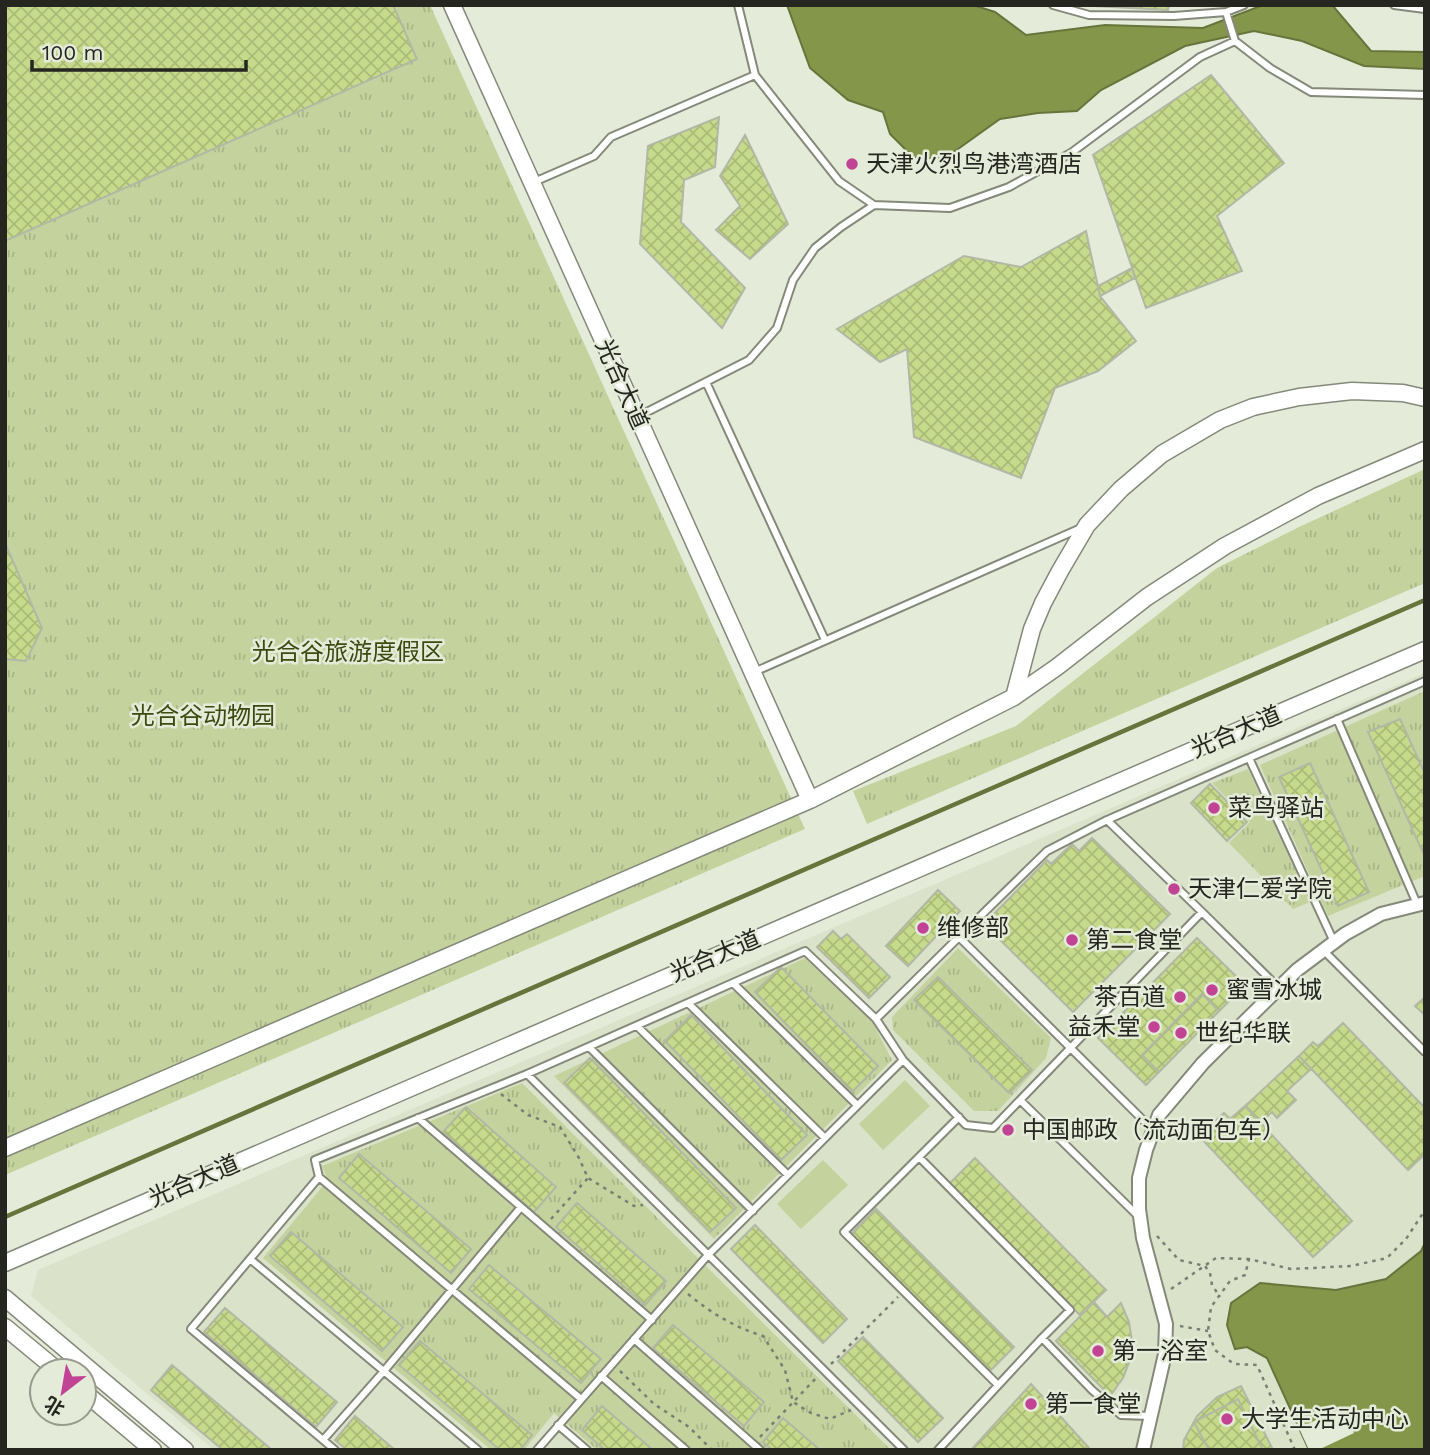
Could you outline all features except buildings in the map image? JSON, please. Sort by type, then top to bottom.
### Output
[{"type":"street","name":"光合大道","points":[[452,5],[810,800]]},
{"type":"street","points":[[1014,696],[1032,629],[1043,603],[1087,525],[1121,489],[1161,454],[1220,420],[1253,407],[1299,397],[1352,391],[1403,393],[1425,398]]},
{"type":"street","points":[[5,1148],[810,800],[1014,696],[1057,667],[1147,597],[1225,546],[1318,496],[1425,450]]},
{"type":"street","name":"光合大道","points":[[5,1263],[1425,650]]},
{"type":"street","points":[[1143,1450],[1164,1354],[1166,1324],[1143,1238],[1139,1178],[1159,1115],[1203,1063],[1297,970],[1345,934],[1381,914],[1421,904]]},
{"type":"street","points":[[5,1298],[185,1450]]},
{"type":"street","points":[[5,1327],[41,1357]]},
{"type":"street","points":[[98,1404],[153,1450]]},
{"type":"lane","points":[[738,5],[754,75],[839,181],[874,205],[950,208],[1009,187],[1071,153],[1200,57],[1236,41]]},
{"type":"lane","points":[[1053,5],[1089,15],[1174,16],[1226,12],[1244,5]]},
{"type":"lane","points":[[1394,5],[1425,9]]},
{"type":"lane","points":[[1226,12],[1236,41],[1270,68],[1311,92],[1425,95]]},
{"type":"lane","points":[[531,184],[594,156],[611,137],[754,75]]},
{"type":"lane","points":[[637,417],[749,360],[777,328],[793,280],[815,248],[874,205]]},
{"type":"lane","points":[[706,382],[825,640]]},
{"type":"lane","points":[[753,673],[1087,525]]},
{"type":"lane","points":[[876,1019],[1047,851],[1107,820],[1425,681]]},
{"type":"lane","points":[[1337,719],[1421,904]]},
{"type":"lane","points":[[1249,758],[1328,946],[1425,1052]]},
{"type":"lane","points":[[1107,820],[1279,988]]},
{"type":"lane","points":[[581,1399],[319,1177],[315,1160],[527,1074],[805,951],[876,1019],[902,1060],[966,1125],[993,1128],[1202,912]]},
{"type":"lane","points":[[959,937],[1153,1131]]},
{"type":"lane","points":[[733,983],[857,1105]]},
{"type":"lane","points":[[688,1003],[825,1138]]},
{"type":"lane","points":[[637,1026],[788,1175]]},
{"type":"lane","points":[[589,1047],[753,1211]]},
{"type":"lane","points":[[537,1450],[708,1255],[902,1060]]},
{"type":"lane","points":[[527,1074],[904,1450]]},
{"type":"lane","points":[[1020,1100],[1140,1218]]},
{"type":"lane","points":[[958,1117],[844,1232],[998,1385]]},
{"type":"lane","points":[[418,1118],[652,1320]]},
{"type":"lane","points":[[919,1157],[1070,1310],[938,1450]]},
{"type":"lane","points":[[319,1177],[191,1329],[335,1450]]},
{"type":"lane","points":[[323,1440],[521,1207]]},
{"type":"lane","points":[[250,1259],[478,1450]]},
{"type":"lane","points":[[1042,1338],[1092,1390],[1121,1415],[1150,1416]]},
{"type":"lane","points":[[634,1339],[760,1450]]},
{"type":"lane","points":[[601,1376],[686,1450]]},
{"type":"lane","points":[[558,1425],[587,1450]]},
{"type":"path","points":[[493,1088],[528,1115],[560,1127],[589,1178],[634,1206],[657,1204]]},
{"type":"path","points":[[544,1226],[589,1178]]},
{"type":"path","points":[[1159,1297],[1216,1258],[1249,1259],[1291,1269],[1351,1266],[1387,1258],[1406,1239],[1425,1210]]},
{"type":"path","points":[[1140,1218],[1179,1260],[1205,1266],[1220,1297]]},
{"type":"path","points":[[1249,1259],[1245,1275],[1230,1281],[1212,1307],[1208,1331],[1215,1350],[1234,1364],[1257,1365],[1295,1450]]},
{"type":"path","points":[[680,1288],[711,1313],[744,1330],[763,1336],[785,1370],[793,1402],[811,1413],[830,1419],[859,1406]]},
{"type":"path","points":[[754,1444],[903,1291]]},
{"type":"path","points":[[1166,1324],[1208,1331]]},
{"type":"path","points":[[612,1364],[654,1404],[690,1427],[712,1450]]},
{"type":"shaded area","points":[[787,5],[973,5],[995,12],[1026,35],[1105,25],[1203,28],[1263,5],[1333,6],[1371,51],[1425,52],[1425,69],[1364,66],[1302,41],[1254,31],[1185,46],[1101,90],[1077,111],[1000,119],[944,159],[913,157],[890,134],[883,112],[848,100],[810,68]]},
{"type":"shaded area","name":"天津仁爱学院","points":[[1425,673],[1425,1450],[214,1450],[31,1296],[38,1270]]},
{"type":"shaded area","points":[[1425,1243],[1425,1450],[1309,1450],[1267,1358],[1247,1347],[1235,1349],[1227,1325],[1231,1303],[1260,1283],[1336,1290],[1386,1279],[1421,1251]]},
{"type":"green space","name":"光合谷旅游度假区","points":[[5,5],[430,5],[805,829],[5,1175]]},
{"type":"green space","points":[[1425,469],[1425,583],[867,824],[853,791],[1016,726],[1217,568]]},
{"type":"green space","points":[[1425,691],[1425,876],[1328,916],[1260,765]]},
{"type":"green space","points":[[1248,769],[1310,902],[1293,909],[1229,843],[1250,822],[1212,783]]},
{"type":"green space","points":[[958,948],[1051,1038],[1046,1058],[998,1111],[974,1111],[893,1030],[892,1017]]},
{"type":"green space","points":[[805,958],[873,1023],[892,1060],[714,1239],[554,1076]]},
{"type":"green space","points":[[905,1080],[930,1106],[883,1150],[859,1124]]},
{"type":"green space","points":[[522,1083],[891,1450],[597,1450],[554,1413],[524,1450],[491,1450],[263,1258],[328,1180],[322,1166]]},
{"type":"green space","points":[[823,1160],[848,1185],[801,1229],[777,1204]]},
{"type":"pier","points":[[1342,1408],[1354,1433],[1318,1450],[1309,1450],[1299,1428]]},
{"type":"waterway","points":[[5,1217],[1425,600]]},
{"type":"place","name":"天津火烈鸟港湾酒店","points":[[852,164]]},
{"type":"place","name":"菜鸟驿站","points":[[1214,808]]},
{"type":"place","name":"天津仁爱学院","points":[[1174,889]]},
{"type":"place","name":"维修部","points":[[923,928]]},
{"type":"place","name":"第二食堂","points":[[1072,940]]},
{"type":"place","name":"蜜雪冰城","points":[[1212,990]]},
{"type":"place","name":"茶百道","points":[[1180,997]]},
{"type":"place","name":"益禾堂","points":[[1154,1027]]},
{"type":"place","name":"世纪华联","points":[[1181,1033]]},
{"type":"place","name":"中国邮政（流动面包车）","points":[[1008,1130]]},
{"type":"place","name":"第一浴室","points":[[1098,1351]]},
{"type":"place","name":"第一食堂","points":[[1031,1404]]},
{"type":"place","name":"大学生活动中心","points":[[1227,1419]]},
{"type":"park label","name":"光合谷动物园","points":[[203,716]]}]
